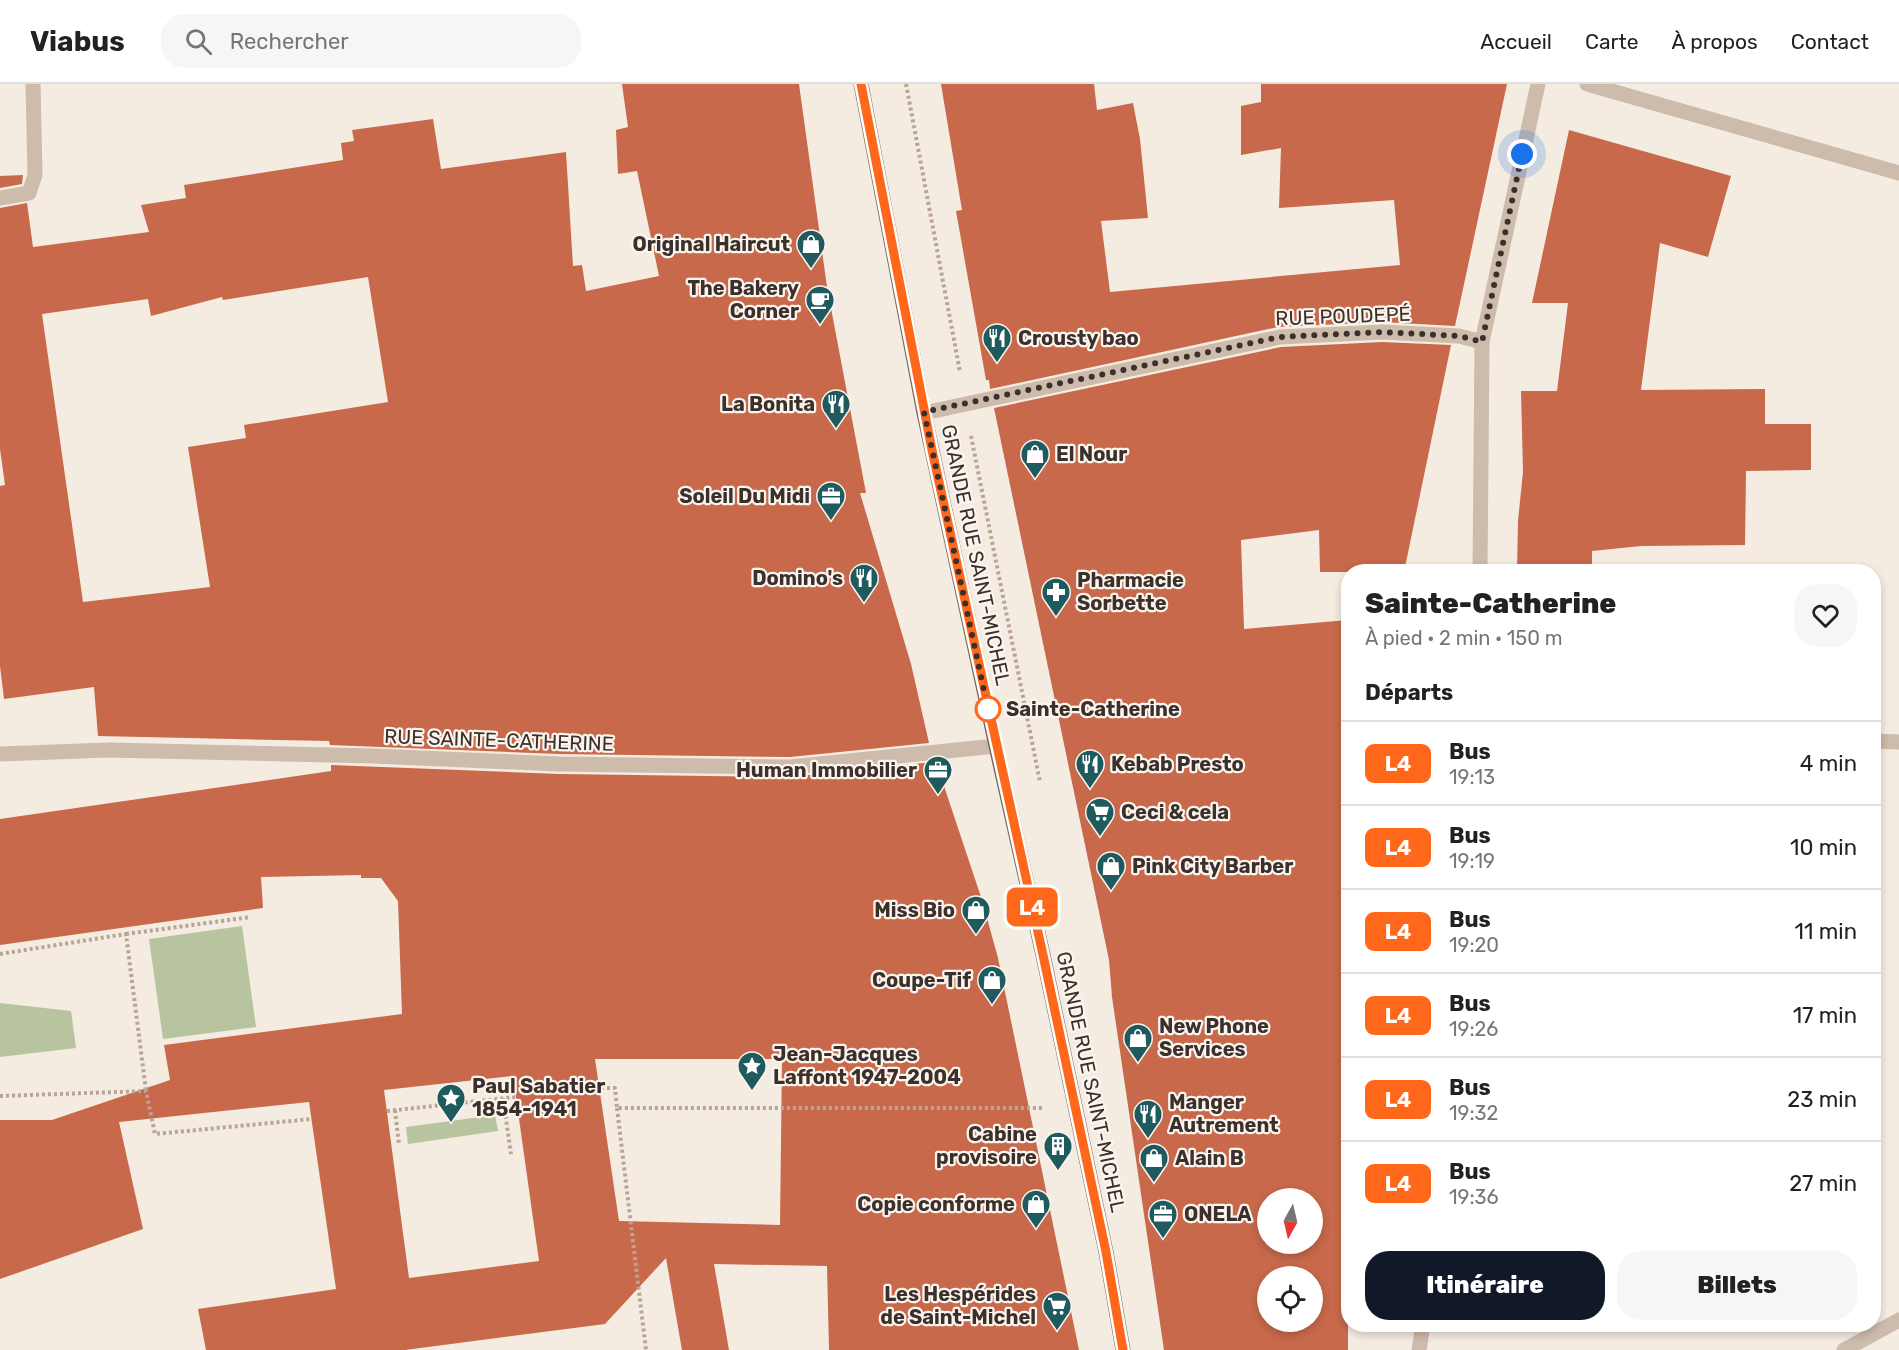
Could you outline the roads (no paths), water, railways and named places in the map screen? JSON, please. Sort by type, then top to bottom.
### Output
[{"type":"main road","name":"GRANDE RUE SAINT-MICHEL","points":[[861,84],[924,412],[1106,1252],[1123,1350]]},
{"type":"street","points":[[0,198],[29,193],[35,175],[33,84]]},
{"type":"street","points":[[1480,564],[1482,342],[1538,84]]},
{"type":"street","points":[[1587,84],[1899,173]]},
{"type":"street","name":"RUE POUDEPÉ","points":[[924,412],[1280,337],[1382,332],[1459,336],[1482,342]]},
{"type":"street","points":[[1881,741],[1899,742]]},
{"type":"street","name":"RUE SAINTE-CATHERINE","points":[[0,754],[108,750],[374,756],[559,764],[790,767],[996,746]]},
{"type":"street","points":[[1881,1330],[1899,1320]]},
{"type":"street","points":[[1419,1350],[1422,1332]]},
{"type":"street","points":[[1845,1350],[1877,1332]]},
{"type":"place","name":"Original Haircut","points":[[811,270]]},
{"type":"place","name":"The Bakery Corner","points":[[820,326]]},
{"type":"place","name":"Crousty bao","points":[[997,364]]},
{"type":"place","name":"La Bonita","points":[[836,430]]},
{"type":"place","name":"El Nour","points":[[1035,480]]},
{"type":"place","name":"Soleil Du Midi","points":[[831,522]]},
{"type":"place","name":"Domino's","points":[[864,604]]},
{"type":"place","name":"Pharmacie Sorbette","points":[[1056,618]]},
{"type":"place","name":"Sainte-Catherine","points":[[988,709]]},
{"type":"place","name":"Kebab Presto","points":[[1090,790]]},
{"type":"place","name":"Human Immobilier","points":[[938,796]]},
{"type":"place","name":"Ceci & cela","points":[[1100,838]]},
{"type":"place","name":"Pink City Barber","points":[[1111,892]]},
{"type":"place","name":"Miss Bio","points":[[976,936]]},
{"type":"place","name":"Coupe-Tif","points":[[992,1006]]},
{"type":"place","name":"New Phone Services","points":[[1138,1064]]},
{"type":"place","name":"Jean-Jacques Laffont 1947-2004","points":[[752,1092]]},
{"type":"place","name":"Paul Sabatier 1854-1941","points":[[451,1124]]},
{"type":"place","name":"Manger Autrement","points":[[1148,1140]]},
{"type":"place","name":"Cabine provisoire","points":[[1058,1172]]},
{"type":"place","name":"Alain B","points":[[1154,1184]]},
{"type":"place","name":"Copie conforme","points":[[1036,1230]]},
{"type":"place","name":"ONELA","points":[[1163,1240]]},
{"type":"place","name":"Les Hespérides de Saint-Michel","points":[[1057,1332]]}]
